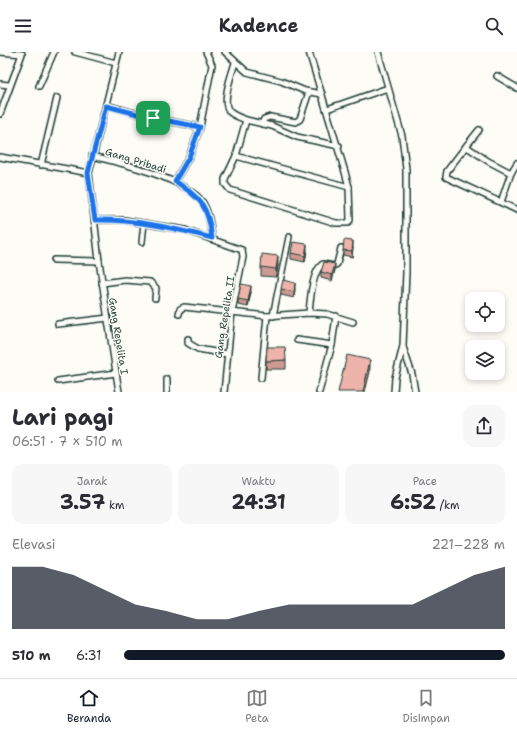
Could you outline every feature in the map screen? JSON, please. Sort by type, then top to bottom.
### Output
[{"type":"street","points":[[0,52],[22,54],[9,85],[0,114]]},
{"type":"street","points":[[39,86],[54,52]]},
{"type":"street","points":[[75,52],[116,63]]},
{"type":"street","points":[[0,157],[88,173],[119,52]]},
{"type":"street","points":[[175,181],[189,157],[200,127],[212,65],[206,52]]},
{"type":"street","points":[[225,52],[235,63],[247,72],[309,92],[322,94]]},
{"type":"street","points":[[246,120],[236,156],[225,179],[227,188],[336,223],[348,224],[350,220],[349,187],[339,146],[309,52]]},
{"type":"street","points":[[378,52],[402,136],[406,169],[406,272],[403,346],[395,378],[394,392]]},
{"type":"street","points":[[235,63],[229,84],[226,106],[229,111],[246,120],[282,130],[297,137],[339,146]]},
{"type":"street","points":[[497,76],[517,88]]},
{"type":"street","points":[[0,84],[9,85]]},
{"type":"street","points":[[327,109],[388,88]]},
{"type":"street","points":[[262,124],[264,119],[270,117],[296,122],[300,119],[309,92]]},
{"type":"street","points":[[41,165],[57,98]]},
{"type":"street","points":[[106,106],[153,118],[200,127]]},
{"type":"street","points":[[479,130],[447,171],[446,177],[517,210]]},
{"type":"street","points":[[467,145],[468,148],[488,161],[511,173]]},
{"type":"street","name":"Gang Pribadi","points":[[92,156],[112,160],[175,181],[203,203],[210,222],[212,238]]},
{"type":"street","points":[[236,156],[349,187]]},
{"type":"street","points":[[501,202],[511,173],[517,163]]},
{"type":"street","name":"Gang Repelita I","points":[[88,173],[102,283],[119,392]]},
{"type":"street","points":[[95,220],[144,223],[184,230],[212,238]]},
{"type":"street","points":[[142,242],[144,223]]},
{"type":"street","points":[[261,378],[270,316],[289,237]]},
{"type":"street","name":"Gang Repelita II","points":[[212,238],[238,247],[242,250],[243,257],[232,312],[224,392]]},
{"type":"street","points":[[309,313],[311,294],[318,267],[323,264],[334,266],[337,264],[341,248]]},
{"type":"street","points":[[54,260],[99,261]]},
{"type":"street","points":[[102,283],[124,280],[148,281],[154,286],[155,298]]},
{"type":"street","points":[[179,314],[180,309],[184,307],[270,316],[309,313],[336,316],[353,322]]},
{"type":"street","points":[[319,392],[332,345],[336,316]]},
{"type":"street","points":[[58,324],[108,318]]},
{"type":"street","points":[[188,339],[188,343],[193,348],[227,354]]},
{"type":"street","points":[[297,340],[332,345]]},
{"type":"street","points":[[403,346],[414,382],[414,392]]},
{"type":"street","points":[[58,381],[116,373]]},
{"type":"street","points":[[167,380],[167,392]]},
{"type":"building","points":[[344,240],[353,241],[352,251],[343,250]]},
{"type":"building","points":[[293,242],[307,244],[305,256],[291,253]]},
{"type":"building","points":[[262,254],[278,256],[276,269],[261,267]]},
{"type":"building","points":[[324,262],[335,264],[332,275],[321,272]]},
{"type":"building","points":[[283,280],[295,283],[294,292],[281,289]]},
{"type":"building","points":[[241,284],[251,286],[248,301],[238,299]]},
{"type":"building","points":[[267,347],[285,347],[286,360],[266,361]]},
{"type":"building","points":[[347,355],[370,360],[363,392],[338,392]]},
{"type":"route","points":[[106,106],[153,118],[200,127],[189,157],[175,181],[203,203],[210,222],[212,238],[184,230],[151,224],[124,220],[95,220],[88,173],[106,106]]}]
